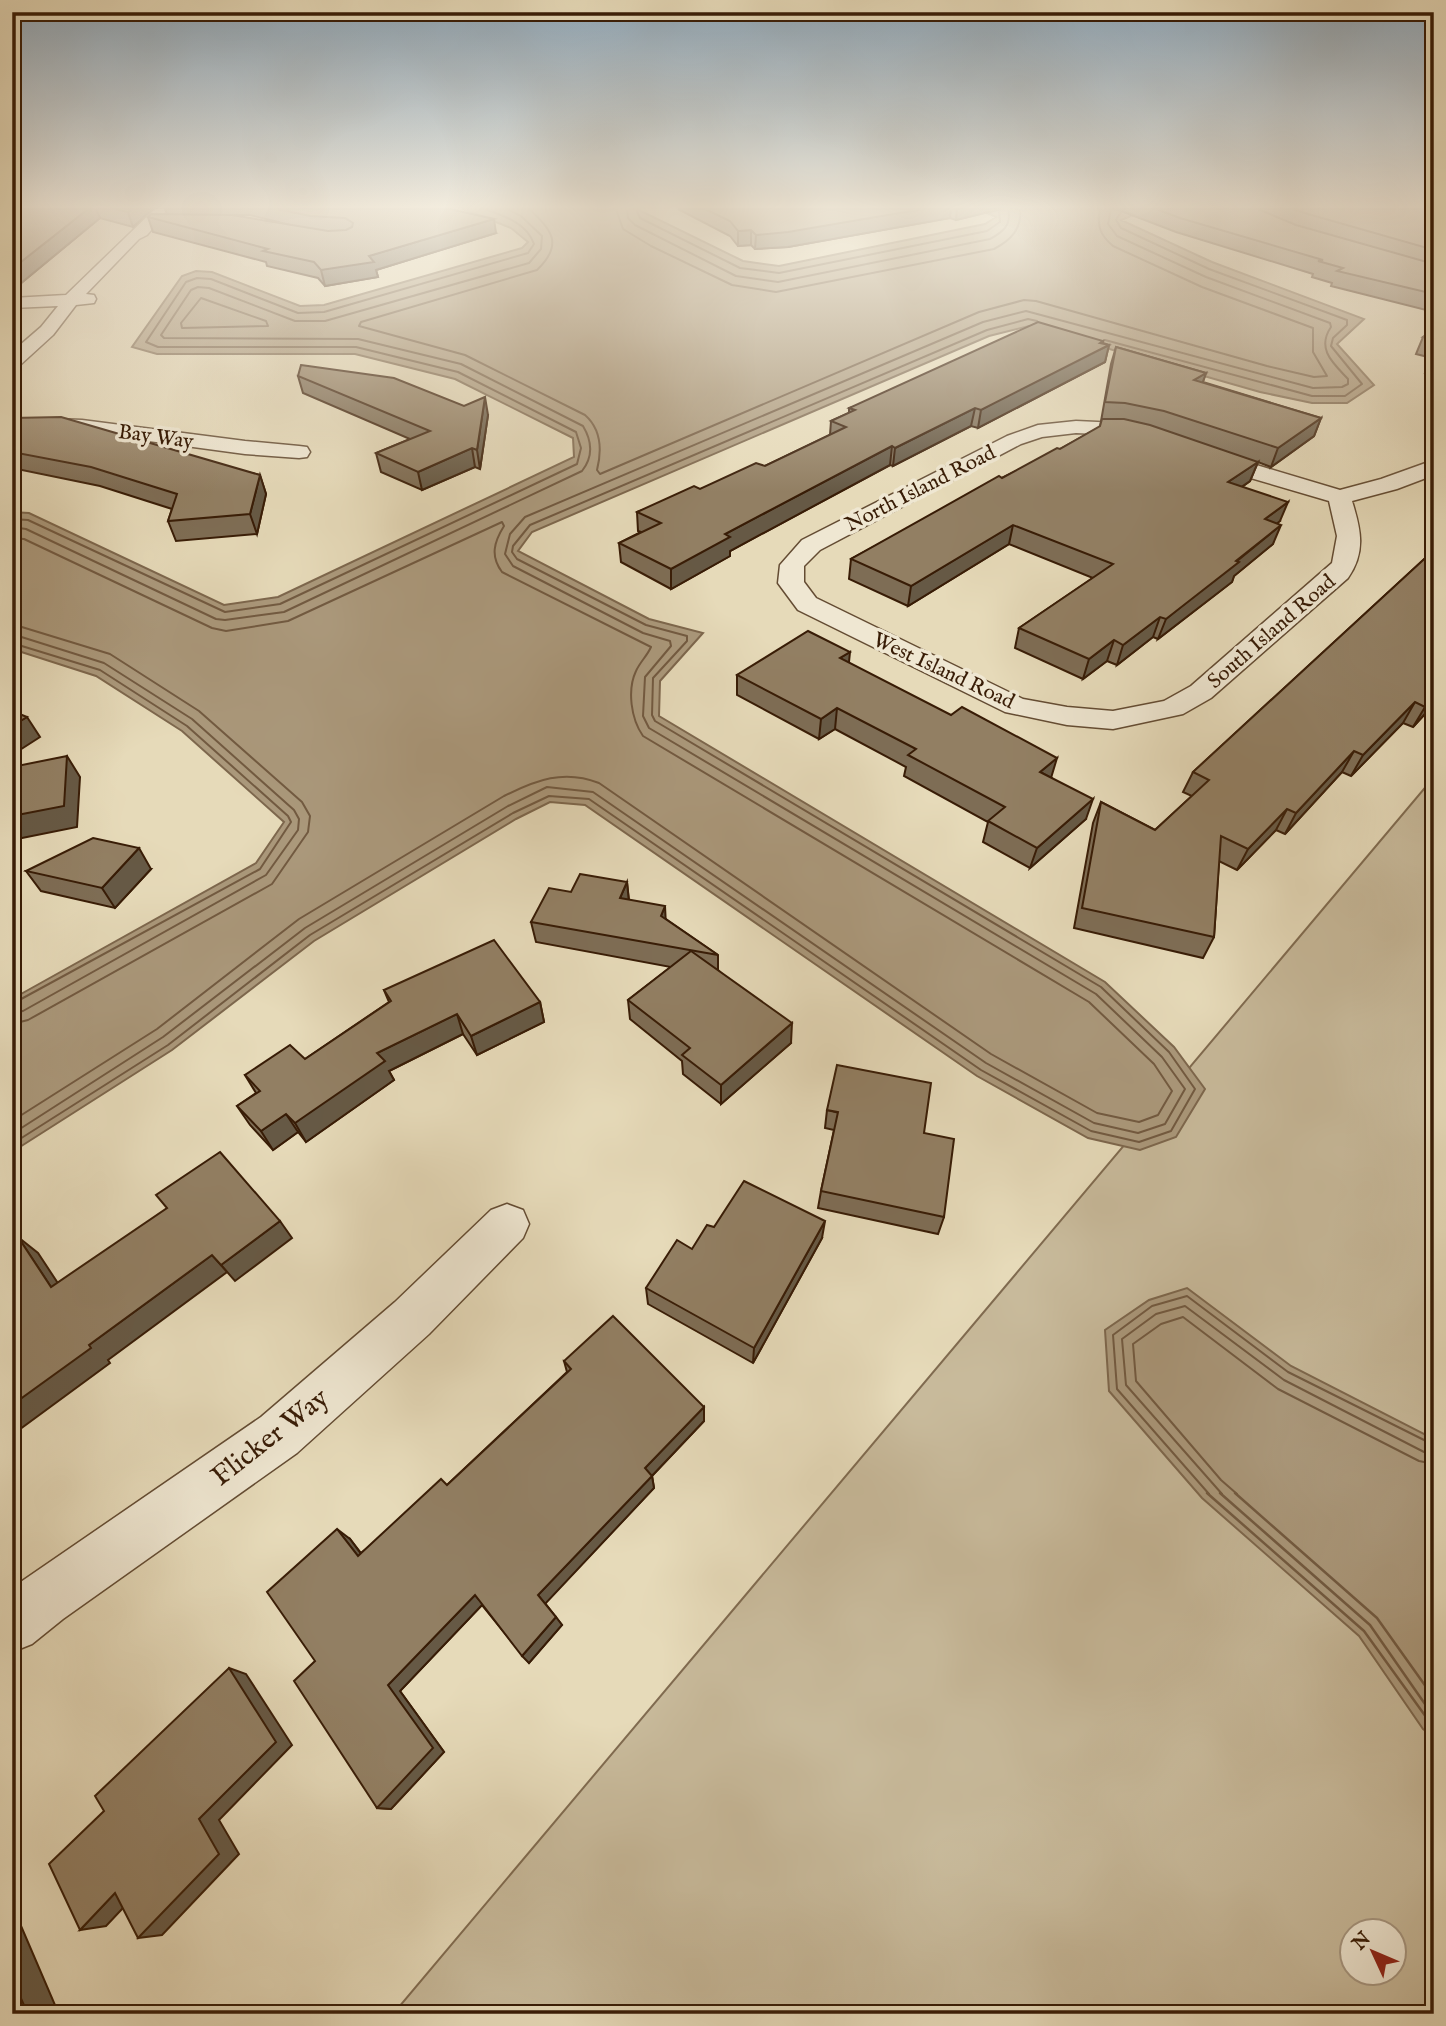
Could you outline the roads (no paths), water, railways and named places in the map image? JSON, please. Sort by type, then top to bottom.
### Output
[{"type":"street","points":[[42,304],[67,304],[85,312]]},
{"type":"street","points":[[12,311],[67,304]]},
{"type":"street","points":[[17,369],[67,304]]},
{"type":"street","points":[[17,369],[92,304]]},
{"type":"street","name":"Bay Way","points":[[12,428],[79,426],[188,439],[244,450],[299,452]]},
{"type":"street","name":"North Island Road","points":[[791,583],[792,565],[811,545],[1014,440],[1038,431],[1076,427],[1119,429],[1151,436],[1245,469],[1339,497]]},
{"type":"street","points":[[1339,497],[1389,484],[1434,467]]},
{"type":"street","name":"South Island Road","points":[[1113,720],[1173,708],[1201,692],[1339,573],[1349,559],[1351,544],[1339,497]]},
{"type":"street","name":"West Island Road","points":[[791,583],[807,604],[1015,706],[1067,716],[1113,720]]},
{"type":"street","name":"Flicker Way","points":[[12,1624],[43,1599],[279,1435],[412,1318],[507,1224]]},
{"type":"water","points":[[163,304],[1323,304],[1364,319],[1337,344],[1374,385],[1347,403],[1312,403],[1260,392],[1029,326],[989,336],[532,532],[518,551],[649,619],[703,633],[660,681],[659,716],[1105,982],[1174,1047],[1205,1089],[1176,1137],[1140,1150],[1088,1138],[977,1076],[585,805],[550,802],[516,819],[314,941],[172,1050],[12,1152],[12,999],[256,863],[284,822],[182,731],[96,676],[12,649],[12,512],[29,513],[224,605],[278,597],[574,457],[573,438],[455,379],[355,354],[157,354],[132,347]]},
{"type":"water","points":[[1187,1288],[1291,1366],[1434,1439],[1434,1737],[1423,1729],[1359,1636],[1202,1498],[1109,1391],[1105,1330],[1149,1300]]}]
